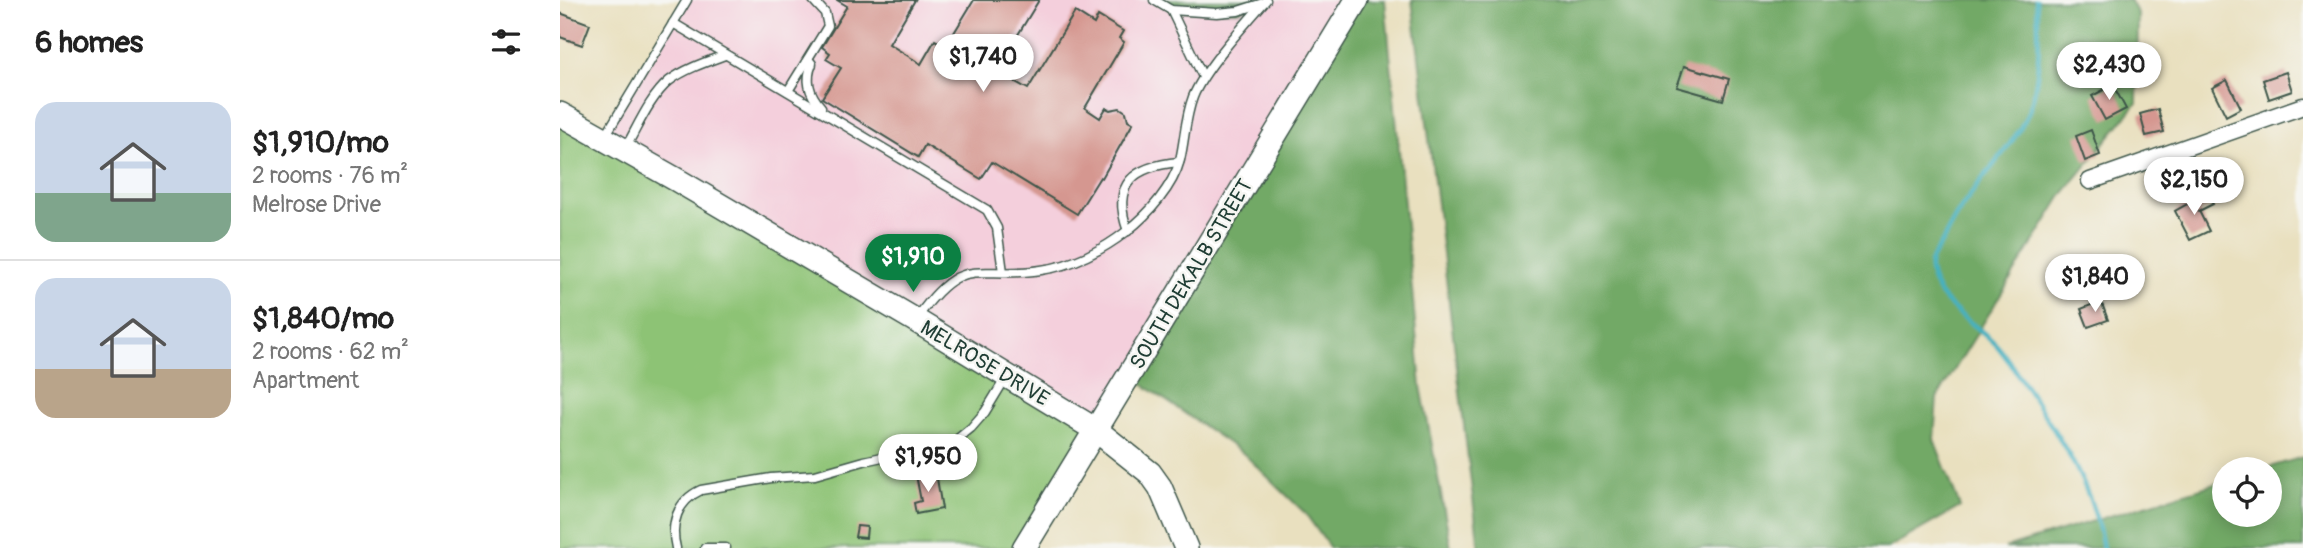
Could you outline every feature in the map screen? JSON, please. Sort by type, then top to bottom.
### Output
[{"type":"street","name":"SOUTH DEKALB STREET","points":[[1024,548],[1357,0]]},
{"type":"street","points":[[2090,181],[2303,106]]},
{"type":"street","name":"MELROSE DRIVE","points":[[560,114],[915,320],[1096,430],[1150,473],[1160,487],[1186,548]]},
{"type":"lane","points":[[604,138],[687,0]]},
{"type":"lane","points":[[788,91],[828,26],[825,13],[813,0]]},
{"type":"lane","points":[[1154,0],[1171,10],[1217,13],[1238,11],[1264,2]]},
{"type":"lane","points":[[915,320],[933,295],[953,279],[974,271],[1043,270],[1079,260],[1108,246],[1143,219],[1171,180],[1180,162],[1188,115],[1193,97],[1203,78],[1264,2]]},
{"type":"lane","points":[[1171,10],[1203,78]]},
{"type":"lane","points":[[673,23],[986,210],[997,228],[1003,272]]},
{"type":"lane","points":[[624,149],[653,101],[670,81],[685,71],[725,55]]},
{"type":"lane","points":[[808,59],[812,64],[808,82],[813,99],[824,109],[823,112]]},
{"type":"lane","points":[[1128,231],[1122,216],[1121,203],[1127,184],[1147,168],[1180,162]]},
{"type":"lane","points":[[676,548],[673,528],[677,512],[691,494],[771,478],[814,475],[955,441],[985,412],[1007,376]]},
{"type":"lane","points":[[705,548],[726,548]]},
{"type":"shaded area","points":[[687,0],[1357,0],[1096,430],[604,138]]},
{"type":"green space","points":[[1154,0],[1266,0],[1238,11],[1171,10]]},
{"type":"green space","points":[[1357,0],[1385,0],[1421,386],[1451,548],[1330,548],[1305,513],[1244,454],[1129,375]]},
{"type":"green space","points":[[1412,0],[2130,0],[2138,14],[2137,103],[2063,194],[1937,398],[1934,439],[1960,507],[1888,548],[1479,548]]},
{"type":"green space","points":[[560,113],[1096,430],[1024,548],[560,548]]},
{"type":"green space","points":[[2303,457],[2303,548],[2005,548],[2212,485],[2212,527],[2282,527],[2282,463]]},
{"type":"building","points":[[837,0],[915,0],[889,44],[921,64],[935,40],[946,46],[974,0],[1039,0],[996,71],[1028,89],[1075,12],[1094,24],[1098,16],[1123,31],[1119,38],[1124,42],[1085,108],[1100,118],[1106,108],[1120,108],[1133,123],[1102,178],[1100,177],[1077,214],[992,162],[981,179],[925,145],[918,157],[822,98],[841,68],[826,59],[830,53],[822,47],[847,6]]},
{"type":"building","points":[[560,13],[590,24],[582,45],[560,37]]},
{"type":"building","points":[[1684,66],[1729,79],[1723,100],[1677,87]]},
{"type":"building","points":[[2286,72],[2292,91],[2269,99],[2263,80]]},
{"type":"building","points":[[2227,80],[2241,108],[2226,116],[2212,88]]},
{"type":"building","points":[[2113,85],[2126,109],[2105,120],[2092,96]]},
{"type":"building","points":[[2158,109],[2164,132],[2146,136],[2140,114]]},
{"type":"building","points":[[2091,130],[2100,155],[2085,161],[2076,136]]},
{"type":"building","points":[[2207,193],[2213,204],[2199,211],[2209,231],[2190,240],[2175,211]]},
{"type":"building","points":[[2101,301],[2108,320],[2088,327],[2081,309]]},
{"type":"building","points":[[936,472],[942,509],[916,514],[914,503],[921,501],[916,475]]},
{"type":"building","points":[[857,526],[867,527],[866,538],[855,537]]},
{"type":"waterway","points":[[2036,0],[2039,43],[2032,103],[2008,147],[1958,213],[1932,259],[1930,270],[1934,283],[1949,305],[1999,348],[2055,432],[2085,487],[2099,527],[2103,548]]}]
